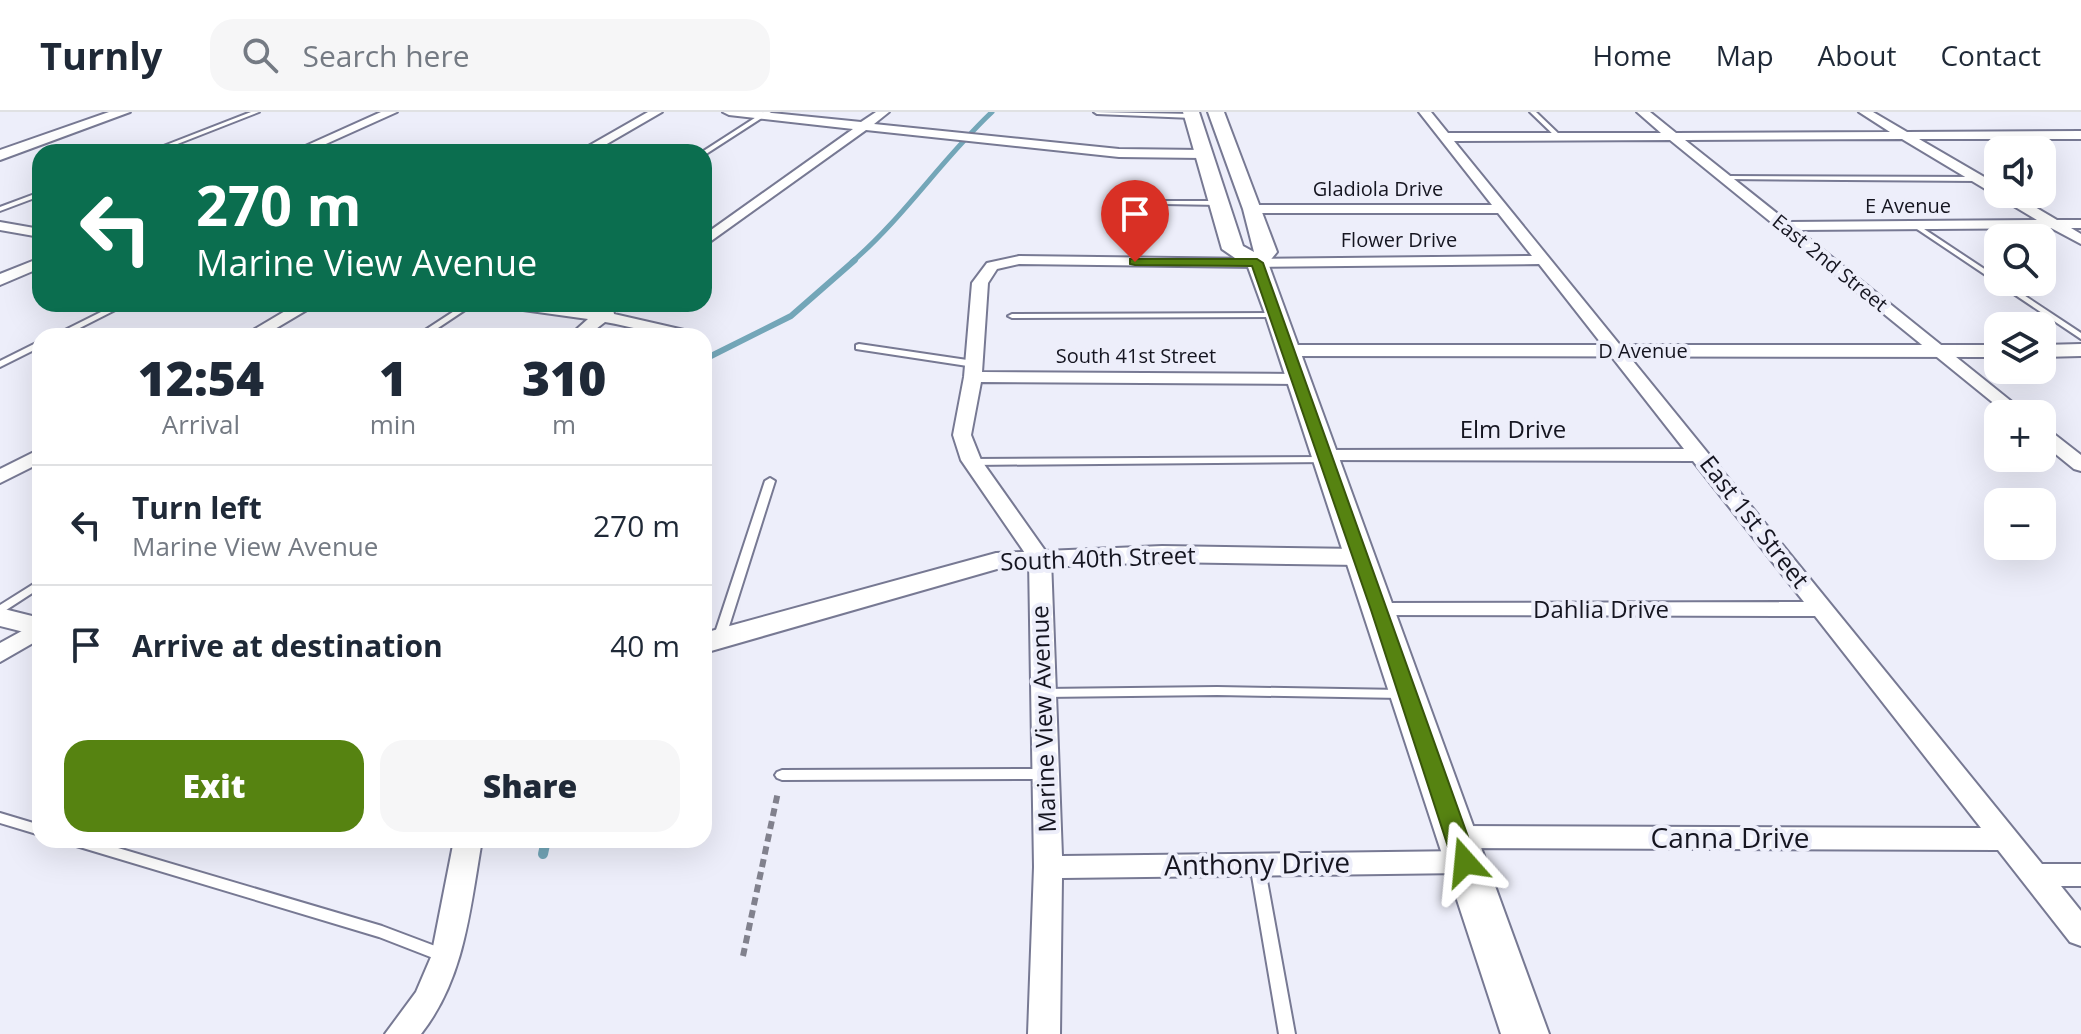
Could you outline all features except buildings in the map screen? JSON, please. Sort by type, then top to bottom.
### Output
[{"type":"main road","points":[[1216,112],[1266,252],[1257,263]]},
{"type":"main road","points":[[1192,114],[1233,249],[1257,263],[1276,315],[1525,1034]]},
{"type":"street","points":[[0,155],[123,112]]},
{"type":"street","points":[[317,144],[391,112]]},
{"type":"street","points":[[598,144],[656,112]]},
{"type":"street","points":[[729,112],[1119,153],[1202,154]]},
{"type":"street","points":[[712,236],[883,112]]},
{"type":"street","name":"East 1st Street","points":[[1425,112],[2081,933]]},
{"type":"street","name":"East 2nd Street","points":[[1643,112],[2000,400]]},
{"type":"street","points":[[1865,112],[1984,183]]},
{"type":"street","points":[[1445,137],[2081,135]]},
{"type":"street","points":[[2027,208],[2054,224]]},
{"type":"street","name":"Gladiola Drive","points":[[1253,209],[1502,209]]},
{"type":"street","name":"E Avenue","points":[[2056,224],[2081,224]]},
{"type":"street","name":"E Avenue","points":[[1783,226],[1984,225]]},
{"type":"street","points":[[2056,225],[2081,240]]},
{"type":"street","points":[[0,226],[32,232]]},
{"type":"street","points":[[1040,559],[972,462],[962,435],[973,370],[980,283],[992,266],[1019,260],[1257,263]]},
{"type":"street","name":"Flower Drive","points":[[1257,263],[1542,260]]},
{"type":"street","points":[[0,280],[32,266]]},
{"type":"street","points":[[266,328],[294,312]]},
{"type":"street","points":[[568,312],[644,323],[658,328]]},
{"type":"street","points":[[587,328],[608,312]]},
{"type":"street","points":[[2056,351],[2081,350]]},
{"type":"street","name":"D Avenue","points":[[1289,351],[1984,351]]},
{"type":"street","name":"South 41st Street","points":[[973,370],[1298,379]]},
{"type":"street","points":[[2056,445],[2081,465]]},
{"type":"street","name":"Elm Drive","points":[[1327,458],[1701,455]]},
{"type":"street","points":[[0,477],[32,459]]},
{"type":"street","name":"South 40th Street","points":[[712,641],[996,561],[1162,554],[1360,557]]},
{"type":"street","name":"Marine View Avenue","points":[[1040,559],[1041,693],[1048,867],[1044,1034]]},
{"type":"street","name":"Dahlia Drive","points":[[1380,610],[1823,609]]},
{"type":"street","points":[[0,617],[32,625]]},
{"type":"street","points":[[0,654],[32,632]]},
{"type":"street","name":"Canna Drive","points":[[1461,850],[2004,839]]},
{"type":"street","points":[[401,1034],[428,1001],[446,957],[466,848]]},
{"type":"street","name":"Anthony Drive","points":[[1048,867],[1257,864],[1461,850]]},
{"type":"street","points":[[2035,875],[2081,875]]},
{"type":"lane","points":[[172,144],[256,112]]},
{"type":"lane","points":[[1097,112],[1192,114]]},
{"type":"lane","points":[[1533,112],[1559,137]]},
{"type":"lane","points":[[712,148],[766,114]]},
{"type":"lane","points":[[1727,178],[1977,179]]},
{"type":"lane","points":[[0,209],[32,197]]},
{"type":"lane","points":[[1165,203],[1220,203]]},
{"type":"lane","points":[[1916,226],[1984,272]]},
{"type":"lane","points":[[2020,296],[2081,337]]},
{"type":"lane","points":[[74,328],[106,312]]},
{"type":"lane","points":[[432,328],[458,312]]},
{"type":"lane","points":[[1012,316],[1276,315]]},
{"type":"lane","points":[[859,347],[973,370]]},
{"type":"lane","points":[[0,364],[32,348]]},
{"type":"lane","points":[[972,462],[1327,458]]},
{"type":"lane","points":[[712,641],[770,481]]},
{"type":"lane","points":[[0,610],[32,588]]},
{"type":"lane","points":[[1041,693],[1217,691],[1407,694]]},
{"type":"lane","points":[[782,775],[1044,774]]},
{"type":"lane","points":[[0,818],[32,828]]},
{"type":"lane","points":[[100,848],[382,932],[446,957]]},
{"type":"lane","points":[[1257,864],[1287,1034]]},
{"type":"path","points":[[743,956],[782,775]]},
{"type":"waterway","points":[[852,262],[889,226],[992,112]]},
{"type":"waterway","points":[[712,356],[791,316],[855,260]]},
{"type":"waterway","points":[[543,854],[544,848]]},
{"type":"route","points":[[1135,262],[1257,263],[1328,460],[1465,862]]}]
